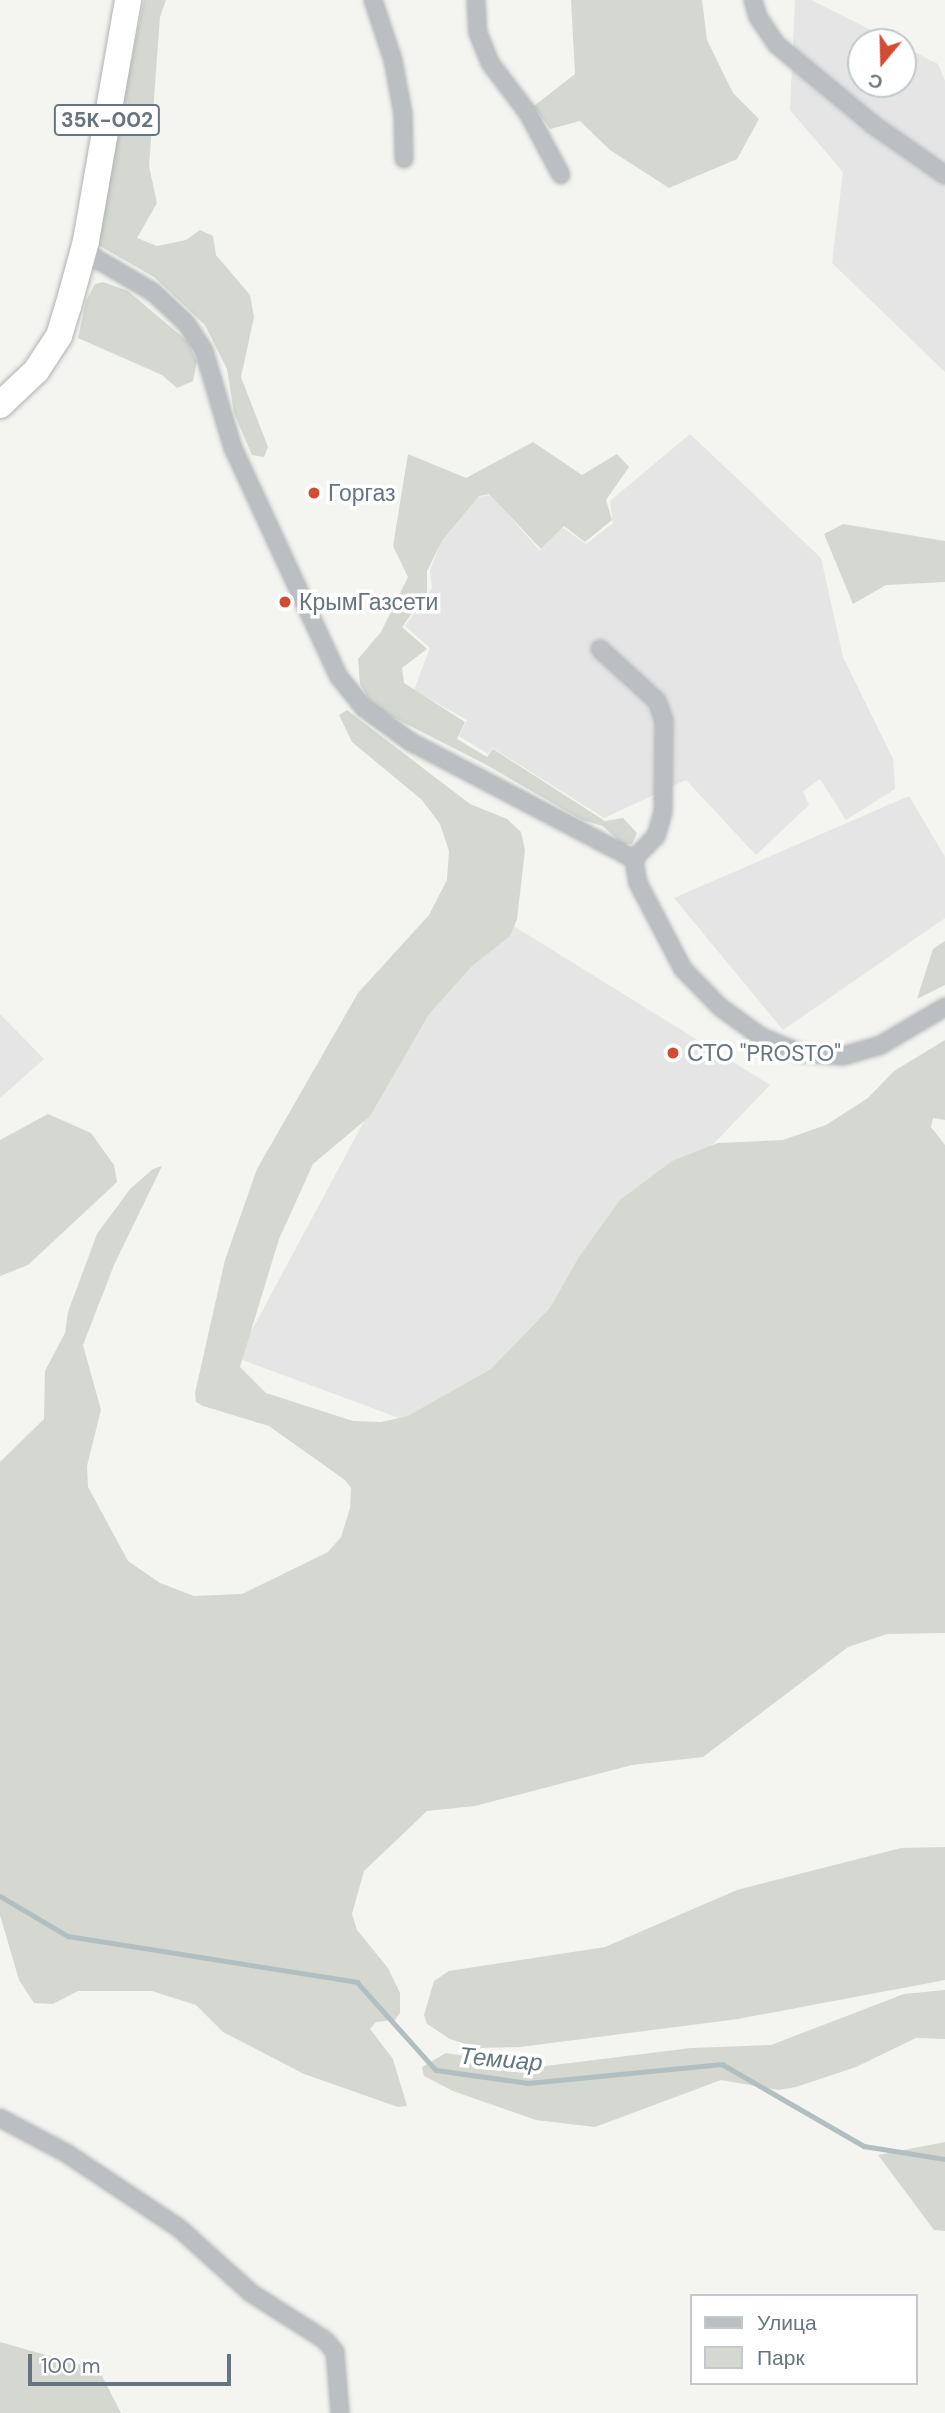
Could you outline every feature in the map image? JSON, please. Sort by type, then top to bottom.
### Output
[{"type":"highway","name":"35К-002","points":[[84,246],[117,0]]},
{"type":"highway","points":[[0,391],[27,366],[50,332],[58,307],[79,218],[117,0]]},
{"type":"highway","points":[[0,405],[36,371],[59,336],[84,246]]},
{"type":"street","points":[[373,0],[395,73],[404,159]]},
{"type":"street","points":[[476,0],[478,33],[490,63],[528,113],[561,175]]},
{"type":"street","points":[[753,0],[758,17],[777,45],[872,124],[945,175]]},
{"type":"street","points":[[84,246],[153,292],[186,323],[204,351],[233,448],[339,677],[364,708],[411,742],[634,859]]},
{"type":"street","points":[[600,649],[657,701],[664,720],[663,812],[656,836],[634,859]]},
{"type":"street","points":[[634,859],[638,883],[683,969],[720,1007],[760,1036],[800,1053],[843,1056],[879,1046],[945,1007]]},
{"type":"street","points":[[0,2118],[66,2153],[179,2228],[251,2292],[325,2340],[335,2352],[340,2413]]},
{"type":"shaded area","points":[[795,0],[811,0],[867,28],[847,28],[847,98],[917,98],[917,53],[938,64],[945,81],[945,372],[832,263],[843,172],[790,110]]},
{"type":"shaded area","points":[[690,434],[821,558],[843,657],[893,759],[895,789],[846,820],[820,779],[803,791],[809,805],[756,855],[686,780],[604,818],[493,748],[488,754],[459,736],[467,720],[414,690],[430,648],[405,626],[432,588],[430,570],[441,543],[478,497],[491,495],[540,551],[562,527],[586,544],[613,523],[610,501]]},
{"type":"shaded area","points":[[909,796],[945,857],[945,918],[783,1030],[674,898]]},
{"type":"shaded area","points":[[480,905],[770,1085],[437,1432],[237,1358]]},
{"type":"shaded area","points":[[0,1014],[44,1059],[0,1098]]},
{"type":"green space","points":[[144,0],[166,0],[160,17],[149,166],[157,203],[137,238],[157,246],[186,240],[200,230],[213,236],[216,255],[250,295],[254,317],[241,377],[268,447],[264,457],[252,455],[234,413],[227,369],[205,325],[154,277],[93,242]]},
{"type":"green space","points":[[571,0],[702,0],[707,40],[733,93],[759,119],[737,159],[669,188],[610,150],[580,121],[550,129],[534,106],[575,74]]},
{"type":"green space","points":[[103,282],[128,291],[187,341],[197,361],[193,381],[177,388],[162,375],[78,338],[86,301],[95,284]]},
{"type":"green space","points":[[533,442],[582,475],[617,454],[629,467],[606,500],[612,520],[585,542],[564,526],[541,549],[489,494],[479,496],[442,541],[427,571],[427,593],[402,627],[427,649],[402,668],[404,683],[465,722],[457,739],[487,757],[493,749],[605,821],[623,818],[637,833],[632,844],[623,845],[603,826],[582,820],[483,763],[373,707],[360,684],[358,659],[381,632],[408,577],[393,546],[408,454],[466,478]]},
{"type":"green space","points":[[843,524],[945,541],[945,582],[886,585],[853,604],[824,534]]},
{"type":"green space","points":[[347,710],[470,804],[507,819],[521,832],[525,850],[517,919],[510,936],[472,966],[429,1014],[370,1116],[313,1164],[279,1239],[240,1367],[266,1393],[353,1421],[381,1422],[408,1416],[491,1369],[550,1308],[579,1257],[620,1200],[672,1161],[718,1143],[783,1140],[826,1125],[868,1098],[894,1071],[945,1040],[945,1120],[933,1118],[931,1127],[945,1145],[945,1633],[887,1634],[848,1647],[703,1757],[632,1765],[475,1806],[427,1811],[364,1871],[352,1914],[357,1930],[388,1968],[400,1993],[400,2013],[395,2020],[376,2022],[370,2029],[393,2059],[407,2106],[398,2107],[304,2074],[223,2032],[196,2005],[152,1991],[78,1991],[53,2004],[34,2003],[19,1980],[0,1915],[0,1462],[44,1419],[45,1371],[65,1333],[68,1312],[97,1234],[130,1189],[153,1169],[162,1166],[114,1265],[83,1345],[101,1410],[87,1466],[88,1487],[128,1561],[160,1583],[194,1596],[242,1594],[328,1552],[341,1537],[350,1508],[351,1488],[345,1480],[269,1426],[203,1406],[196,1402],[195,1393],[225,1260],[257,1169],[358,993],[429,915],[447,880],[449,851],[440,824],[422,800],[352,742],[339,715]]},
{"type":"green space","points":[[945,941],[945,985],[917,999],[933,949]]},
{"type":"green space","points":[[48,1114],[91,1133],[114,1165],[117,1182],[28,1265],[0,1276],[0,1140]]},
{"type":"green space","points":[[945,1847],[945,1980],[738,2019],[520,2047],[478,2048],[450,2039],[427,2024],[424,2015],[434,1981],[449,1971],[605,1947],[737,1890],[901,1848]]},
{"type":"green space","points":[[945,1990],[945,2039],[916,2038],[856,2067],[796,2087],[778,2090],[721,2080],[595,2127],[536,2120],[453,2091],[424,2076],[422,2067],[446,2053],[538,2067],[691,2048],[771,2045],[904,1994]]},
{"type":"green space","points":[[945,2142],[945,2231],[934,2230],[878,2155]]},
{"type":"green space","points":[[0,2342],[99,2370],[121,2413],[0,2413]]},
{"type":"waterway","name":"Темиар","points":[[0,1896],[68,1936],[357,1982],[436,2070],[528,2083],[722,2064],[864,2146],[945,2159]]},
{"type":"place","name":"Горгаз","points":[[314,493]]},
{"type":"place","name":"КрымГазсети","points":[[285,602]]},
{"type":"place","name":"СТО \"PROSTO\"","points":[[673,1053]]}]
